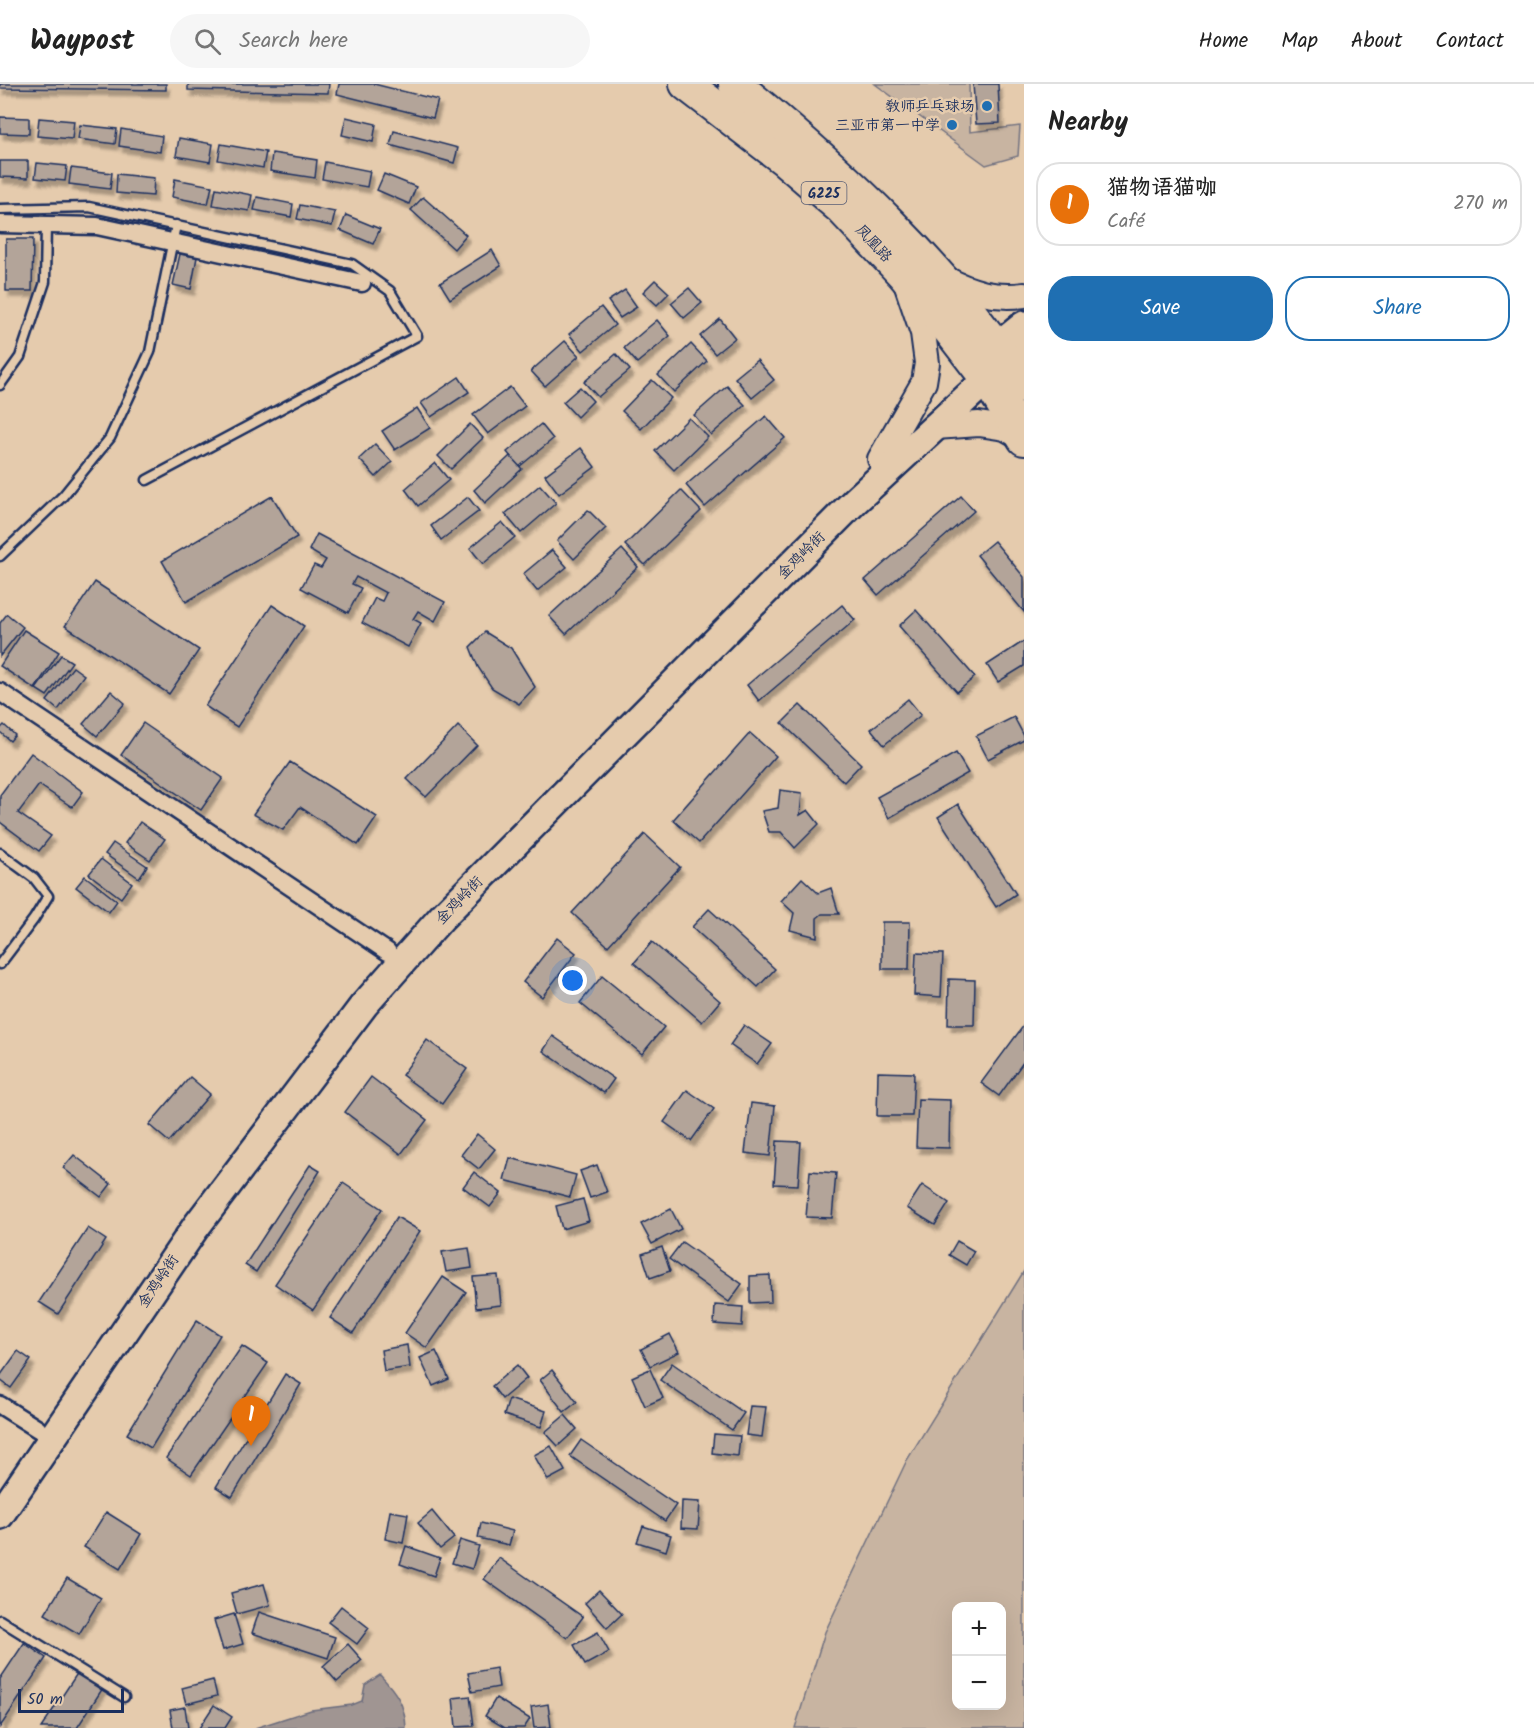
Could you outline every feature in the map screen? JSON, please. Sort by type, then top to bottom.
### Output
[{"type":"highway","name":"凤凰路","points":[[686,84],[785,160],[841,208],[904,275],[1002,364]]},
{"type":"highway","name":"凤凰路","points":[[735,84],[801,138],[889,220],[936,274],[1002,364],[1024,438]]},
{"type":"main road","points":[[936,274],[968,291],[994,295],[1024,295]]},
{"type":"main road","points":[[880,459],[924,382],[927,363],[923,333],[904,275]]},
{"type":"main road","points":[[1002,364],[1024,325]]},
{"type":"main road","name":"金鸡岭街","points":[[0,1515],[195,1228],[364,1005],[442,917],[855,501],[1002,364]]},
{"type":"main road","name":"金鸡岭街","points":[[0,1487],[120,1306],[248,1127],[388,952],[880,459],[1002,364]]},
{"type":"main road","points":[[935,427],[979,424],[996,426],[1024,438]]},
{"type":"street","points":[[0,224],[97,226],[362,283]]},
{"type":"street","points":[[0,692],[388,952]]},
{"type":"street","points":[[0,1405],[38,1430]]},
{"type":"lane","points":[[0,209],[89,207],[352,264],[390,291],[417,336],[147,480]]},
{"type":"lane","points":[[0,385],[20,357],[45,282],[46,225]]},
{"type":"lane","points":[[0,556],[63,496],[110,438],[150,352],[176,225]]},
{"type":"lane","points":[[0,853],[34,878],[48,896],[34,919],[0,964]]},
{"type":"lane","points":[[0,1620],[124,1697]]},
{"type":"shaded area","points":[[875,84],[969,84],[970,132],[1020,126],[1018,156],[986,165]]},
{"type":"shaded area","points":[[1024,1271],[1024,1728],[795,1728],[825,1632],[907,1460]]},
{"type":"shaded area","points":[[380,1675],[399,1699],[404,1712],[406,1728],[255,1728],[311,1710],[352,1705],[362,1701],[365,1685]]},
{"type":"building","points":[[0,84],[166,84],[166,90],[0,88]]},
{"type":"building","points":[[188,84],[329,84],[328,93],[188,90]]},
{"type":"building","points":[[339,84],[374,84],[438,100],[433,118],[337,94]]},
{"type":"building","points":[[973,84],[998,84],[1000,123],[976,124]]},
{"type":"building","points":[[0,117],[29,118],[29,134],[0,133]]},
{"type":"building","points":[[346,117],[376,124],[373,142],[342,135]]},
{"type":"building","points":[[39,118],[74,121],[72,139],[37,136]]},
{"type":"building","points":[[80,125],[117,129],[115,144],[78,139]]},
{"type":"building","points":[[121,129],[162,136],[160,152],[119,146]]},
{"type":"building","points":[[394,131],[458,148],[454,163],[390,145]]},
{"type":"building","points":[[179,138],[213,144],[210,162],[176,156]]},
{"type":"building","points":[[221,144],[266,152],[263,168],[218,160]]},
{"type":"building","points":[[272,153],[317,160],[315,178],[270,171]]},
{"type":"building","points":[[0,161],[28,161],[28,178],[0,177]]},
{"type":"building","points":[[325,162],[370,171],[367,187],[322,179]]},
{"type":"building","points":[[37,163],[67,166],[65,181],[35,178]]},
{"type":"building","points":[[71,168],[112,173],[110,189],[69,184]]},
{"type":"building","points":[[117,174],[154,178],[153,196],[116,193]]},
{"type":"building","points":[[384,174],[416,187],[409,204],[377,190]]},
{"type":"building","points":[[175,179],[212,186],[208,204],[172,197]]},
{"type":"building","points":[[216,188],[252,195],[249,211],[213,205]]},
{"type":"building","points":[[257,197],[293,204],[291,217],[254,210]]},
{"type":"building","points":[[423,197],[466,235],[454,249],[411,210]]},
{"type":"building","points":[[300,205],[335,212],[332,226],[297,219]]},
{"type":"building","points":[[346,215],[380,229],[373,244],[340,230]]},
{"type":"building","points":[[6,239],[33,239],[32,291],[6,291]]},
{"type":"building","points":[[492,250],[501,266],[450,299],[440,283]]},
{"type":"building","points":[[180,254],[197,257],[191,289],[173,285]]},
{"type":"building","points":[[655,280],[669,293],[657,305],[643,292]]},
{"type":"building","points":[[689,288],[702,303],[684,318],[671,303]]},
{"type":"building","points":[[625,290],[637,307],[620,318],[608,301]]},
{"type":"building","points":[[601,307],[615,325],[583,351],[569,334]]},
{"type":"building","points":[[720,319],[735,338],[715,354],[700,336]]},
{"type":"building","points":[[657,320],[670,336],[637,363],[624,348]]},
{"type":"building","points":[[565,341],[579,356],[545,386],[531,371]]},
{"type":"building","points":[[691,344],[707,361],[674,392],[658,375]]},
{"type":"building","points":[[616,354],[630,370],[598,397],[584,382]]},
{"type":"building","points":[[757,360],[774,380],[752,398],[735,378]]},
{"type":"building","points":[[459,377],[469,392],[431,417],[421,403]]},
{"type":"building","points":[[652,380],[671,398],[641,429],[622,411]]},
{"type":"building","points":[[727,386],[745,405],[711,435],[694,415]]},
{"type":"building","points":[[510,387],[525,406],[488,434],[473,415]]},
{"type":"building","points":[[580,387],[593,401],[577,417],[563,402]]},
{"type":"building","points":[[417,408],[430,428],[395,450],[382,431]]},
{"type":"building","points":[[766,416],[785,438],[705,507],[686,485]]},
{"type":"building","points":[[689,418],[708,437],[674,470],[655,451]]},
{"type":"building","points":[[470,424],[483,438],[451,469],[438,456]]},
{"type":"building","points":[[541,424],[553,439],[519,467],[507,452]]},
{"type":"building","points":[[375,444],[392,462],[376,477],[359,459]]},
{"type":"building","points":[[581,448],[595,467],[559,494],[545,475]]},
{"type":"building","points":[[510,456],[522,469],[485,503],[474,490]]},
{"type":"building","points":[[435,463],[449,480],[418,506],[405,489]]},
{"type":"building","points":[[540,485],[556,503],[521,533],[505,514]]},
{"type":"building","points":[[681,490],[701,511],[645,565],[625,545]]},
{"type":"building","points":[[272,496],[297,537],[186,602],[162,561]]},
{"type":"building","points":[[961,496],[974,511],[878,595],[865,580]]},
{"type":"building","points":[[468,497],[479,511],[441,540],[431,526]]},
{"type":"building","points":[[588,510],[606,528],[574,559],[557,541]]},
{"type":"building","points":[[502,522],[515,537],[483,564],[470,548]]},
{"type":"building","points":[[317,534],[445,602],[435,621],[418,611],[413,619],[421,623],[408,647],[362,623],[375,598],[382,601],[386,593],[356,577],[352,584],[361,588],[348,613],[301,588],[314,565],[321,568],[326,560],[309,550]]},
{"type":"building","points":[[994,541],[1024,577],[1024,612],[977,555]]},
{"type":"building","points":[[622,549],[638,567],[566,634],[549,616]]},
{"type":"building","points":[[552,550],[567,567],[537,591],[523,574]]},
{"type":"building","points":[[95,582],[199,650],[169,694],[65,626]]},
{"type":"building","points":[[272,605],[304,626],[237,727],[205,706]]},
{"type":"building","points":[[842,605],[855,620],[759,701],[747,685]]},
{"type":"building","points":[[916,610],[975,677],[957,692],[899,626]]},
{"type":"building","points":[[7,614],[23,627],[0,656],[0,623]]},
{"type":"building","points":[[24,630],[59,652],[35,689],[0,666]]},
{"type":"building","points":[[485,632],[511,648],[535,687],[519,704],[492,688],[478,667],[470,647]]},
{"type":"building","points":[[1024,641],[1024,666],[998,682],[987,665]]},
{"type":"building","points":[[61,655],[72,662],[47,696],[36,689]]},
{"type":"building","points":[[73,667],[84,675],[58,710],[47,701]]},
{"type":"building","points":[[111,691],[125,703],[97,736],[83,724]]},
{"type":"building","points":[[908,699],[921,715],[884,745],[871,729]]},
{"type":"building","points":[[800,705],[861,764],[844,782],[782,723]]},
{"type":"building","points":[[1014,717],[1024,740],[988,759],[976,736]]},
{"type":"building","points":[[143,723],[223,778],[201,810],[121,755]]},
{"type":"building","points":[[4,725],[15,735],[10,741],[0,732]]},
{"type":"building","points":[[458,726],[477,745],[426,797],[407,779]]},
{"type":"building","points":[[750,733],[776,756],[699,843],[673,820]]},
{"type":"building","points":[[31,753],[83,792],[72,807],[39,785],[18,813],[51,836],[39,851],[0,822],[0,795]]},
{"type":"building","points":[[956,753],[968,773],[889,818],[877,797]]},
{"type":"building","points":[[290,762],[377,817],[358,845],[300,807],[283,830],[253,814]]},
{"type":"building","points":[[780,790],[802,793],[800,815],[808,810],[819,824],[795,848],[781,832],[769,832],[762,811],[778,808]]},
{"type":"building","points":[[958,804],[1016,894],[996,907],[938,817]]},
{"type":"building","points":[[140,822],[165,839],[150,860],[125,843]]},
{"type":"building","points":[[645,834],[680,867],[608,946],[572,913]]},
{"type":"building","points":[[113,843],[147,866],[139,878],[105,854]]},
{"type":"building","points":[[101,859],[132,883],[121,898],[89,874]]},
{"type":"building","points":[[85,876],[117,901],[109,912],[76,887]]},
{"type":"building","points":[[802,878],[818,893],[831,888],[839,914],[822,914],[817,918],[817,937],[790,930],[794,913],[781,901]]},
{"type":"building","points":[[709,909],[775,969],[758,987],[692,927]]},
{"type":"building","points":[[882,922],[910,922],[909,969],[882,969]]},
{"type":"building","points":[[557,938],[576,953],[542,997],[523,982]]},
{"type":"building","points":[[652,942],[720,1001],[702,1022],[634,963]]},
{"type":"building","points":[[916,953],[943,954],[941,997],[914,995]]},
{"type":"building","points":[[602,976],[664,1027],[642,1054],[580,1003]]},
{"type":"building","points":[[949,979],[975,980],[974,1025],[948,1025]]},
{"type":"building","points":[[744,1025],[772,1044],[757,1064],[730,1045]]},
{"type":"building","points":[[1024,1025],[1024,1061],[999,1096],[981,1083]]},
{"type":"building","points":[[553,1036],[614,1079],[604,1093],[543,1051]]},
{"type":"building","points":[[427,1040],[467,1069],[442,1104],[402,1075]]},
{"type":"building","points":[[878,1072],[914,1073],[912,1116],[877,1116]]},
{"type":"building","points":[[190,1077],[210,1094],[169,1142],[149,1125]]},
{"type":"building","points":[[371,1077],[427,1120],[401,1154],[345,1112]]},
{"type":"building","points":[[687,1090],[714,1109],[691,1141],[664,1122]]},
{"type":"building","points":[[918,1099],[950,1100],[949,1148],[916,1147]]},
{"type":"building","points":[[751,1103],[775,1106],[770,1156],[745,1153]]},
{"type":"building","points":[[477,1134],[495,1149],[479,1169],[461,1155]]},
{"type":"building","points":[[777,1141],[801,1142],[798,1185],[774,1184]]},
{"type":"building","points":[[74,1155],[111,1184],[101,1197],[63,1168]]},
{"type":"building","points":[[510,1158],[576,1175],[570,1197],[504,1180]]},
{"type":"building","points":[[310,1165],[320,1171],[256,1272],[245,1265]]},
{"type":"building","points":[[597,1165],[607,1192],[590,1198],[580,1171]]},
{"type":"building","points":[[810,1171],[836,1173],[832,1218],[806,1217]]},
{"type":"building","points":[[474,1172],[501,1193],[490,1207],[463,1187]]},
{"type":"building","points":[[343,1183],[382,1209],[313,1310],[275,1284]]},
{"type":"building","points":[[922,1185],[949,1203],[935,1225],[907,1208]]},
{"type":"building","points":[[583,1199],[589,1221],[562,1229],[556,1206]]},
{"type":"building","points":[[671,1209],[681,1229],[652,1244],[641,1224]]},
{"type":"building","points":[[397,1217],[420,1231],[353,1333],[330,1318]]},
{"type":"building","points":[[88,1228],[106,1240],[58,1314],[39,1302]]},
{"type":"building","points":[[957,1241],[974,1251],[966,1265],[949,1255]]},
{"type":"building","points":[[682,1242],[742,1284],[729,1302],[669,1259]]},
{"type":"building","points":[[662,1247],[670,1271],[650,1278],[642,1254]]},
{"type":"building","points":[[469,1248],[472,1268],[446,1272],[442,1252]]},
{"type":"building","points":[[498,1275],[501,1305],[476,1308],[473,1277]]},
{"type":"building","points":[[770,1275],[771,1302],[750,1303],[750,1276]]},
{"type":"building","points":[[443,1277],[466,1292],[427,1348],[405,1333]]},
{"type":"building","points":[[715,1305],[743,1307],[742,1326],[714,1324]]},
{"type":"building","points":[[197,1320],[220,1335],[151,1448],[127,1434]]},
{"type":"building","points":[[670,1334],[679,1352],[650,1366],[641,1349]]},
{"type":"building","points":[[407,1345],[410,1367],[384,1371],[381,1350]]},
{"type":"building","points":[[242,1346],[268,1363],[191,1475],[166,1458]]},
{"type":"building","points":[[18,1351],[31,1360],[11,1388],[0,1380],[0,1376]]},
{"type":"building","points":[[436,1351],[449,1379],[433,1386],[420,1358]]},
{"type":"building","points":[[672,1363],[744,1413],[732,1430],[660,1380]]},
{"type":"building","points":[[517,1365],[527,1378],[502,1399],[492,1386]]},
{"type":"building","points":[[650,1369],[663,1398],[645,1406],[632,1377]]},
{"type":"building","points":[[552,1370],[577,1402],[564,1412],[540,1380]]},
{"type":"building","points":[[285,1374],[301,1384],[232,1497],[216,1487]]},
{"type":"building","points":[[509,1399],[546,1411],[541,1427],[504,1415]]},
{"type":"building","points":[[750,1406],[766,1407],[762,1437],[746,1435]]},
{"type":"building","points":[[565,1415],[577,1429],[558,1446],[545,1432]]},
{"type":"building","points":[[714,1434],[740,1436],[738,1456],[712,1453]]},
{"type":"building","points":[[581,1440],[676,1505],[665,1521],[570,1456]]},
{"type":"building","points":[[551,1446],[565,1471],[548,1480],[534,1455]]},
{"type":"building","points":[[682,1501],[700,1502],[698,1529],[681,1528]]},
{"type":"building","points":[[390,1511],[408,1514],[403,1543],[385,1539]]},
{"type":"building","points":[[432,1511],[454,1538],[440,1549],[418,1523]]},
{"type":"building","points":[[106,1512],[141,1534],[120,1569],[84,1547]]},
{"type":"building","points":[[481,1523],[513,1531],[509,1545],[478,1538]]},
{"type":"building","points":[[643,1526],[671,1535],[666,1551],[637,1542]]},
{"type":"building","points":[[460,1540],[479,1546],[472,1569],[452,1563]]},
{"type":"building","points":[[406,1546],[440,1558],[434,1576],[400,1564]]},
{"type":"building","points":[[499,1558],[583,1617],[567,1638],[484,1579]]},
{"type":"building","points":[[67,1578],[101,1598],[79,1634],[45,1614]]},
{"type":"building","points":[[264,1584],[270,1605],[237,1614],[231,1593]]},
{"type":"building","points":[[599,1590],[622,1614],[607,1628],[585,1603]]},
{"type":"building","points":[[341,1606],[369,1628],[357,1644],[328,1622]]},
{"type":"building","points":[[259,1612],[335,1637],[328,1658],[252,1633]]},
{"type":"building","points":[[234,1614],[243,1644],[223,1650],[214,1620]]},
{"type":"building","points":[[598,1632],[609,1652],[585,1665],[574,1645]]},
{"type":"building","points":[[24,1643],[46,1658],[0,1727],[0,1679]]},
{"type":"building","points":[[348,1644],[362,1660],[337,1682],[323,1666]]},
{"type":"building","points":[[496,1668],[499,1687],[472,1692],[468,1673]]},
{"type":"building","points":[[78,1672],[103,1688],[77,1728],[41,1728]]},
{"type":"building","points":[[213,1680],[217,1696],[186,1704],[182,1688]]},
{"type":"building","points":[[470,1696],[474,1726],[456,1727],[453,1698]]},
{"type":"building","points":[[496,1698],[530,1719],[524,1728],[505,1728],[485,1716]]},
{"type":"building","points":[[548,1704],[551,1727],[534,1728],[531,1707]]},
{"type":"building","points":[[214,1705],[232,1717],[225,1728],[199,1728]]},
{"type":"building","points":[[185,1707],[188,1728],[173,1728],[170,1710]]},
{"type":"place","name":"教师乒乓球场","points":[[987,106]]},
{"type":"place","name":"三亚市第一中学","points":[[952,125]]},
{"type":"place","name":"猫物语猫咖","points":[[251,1446]]}]
